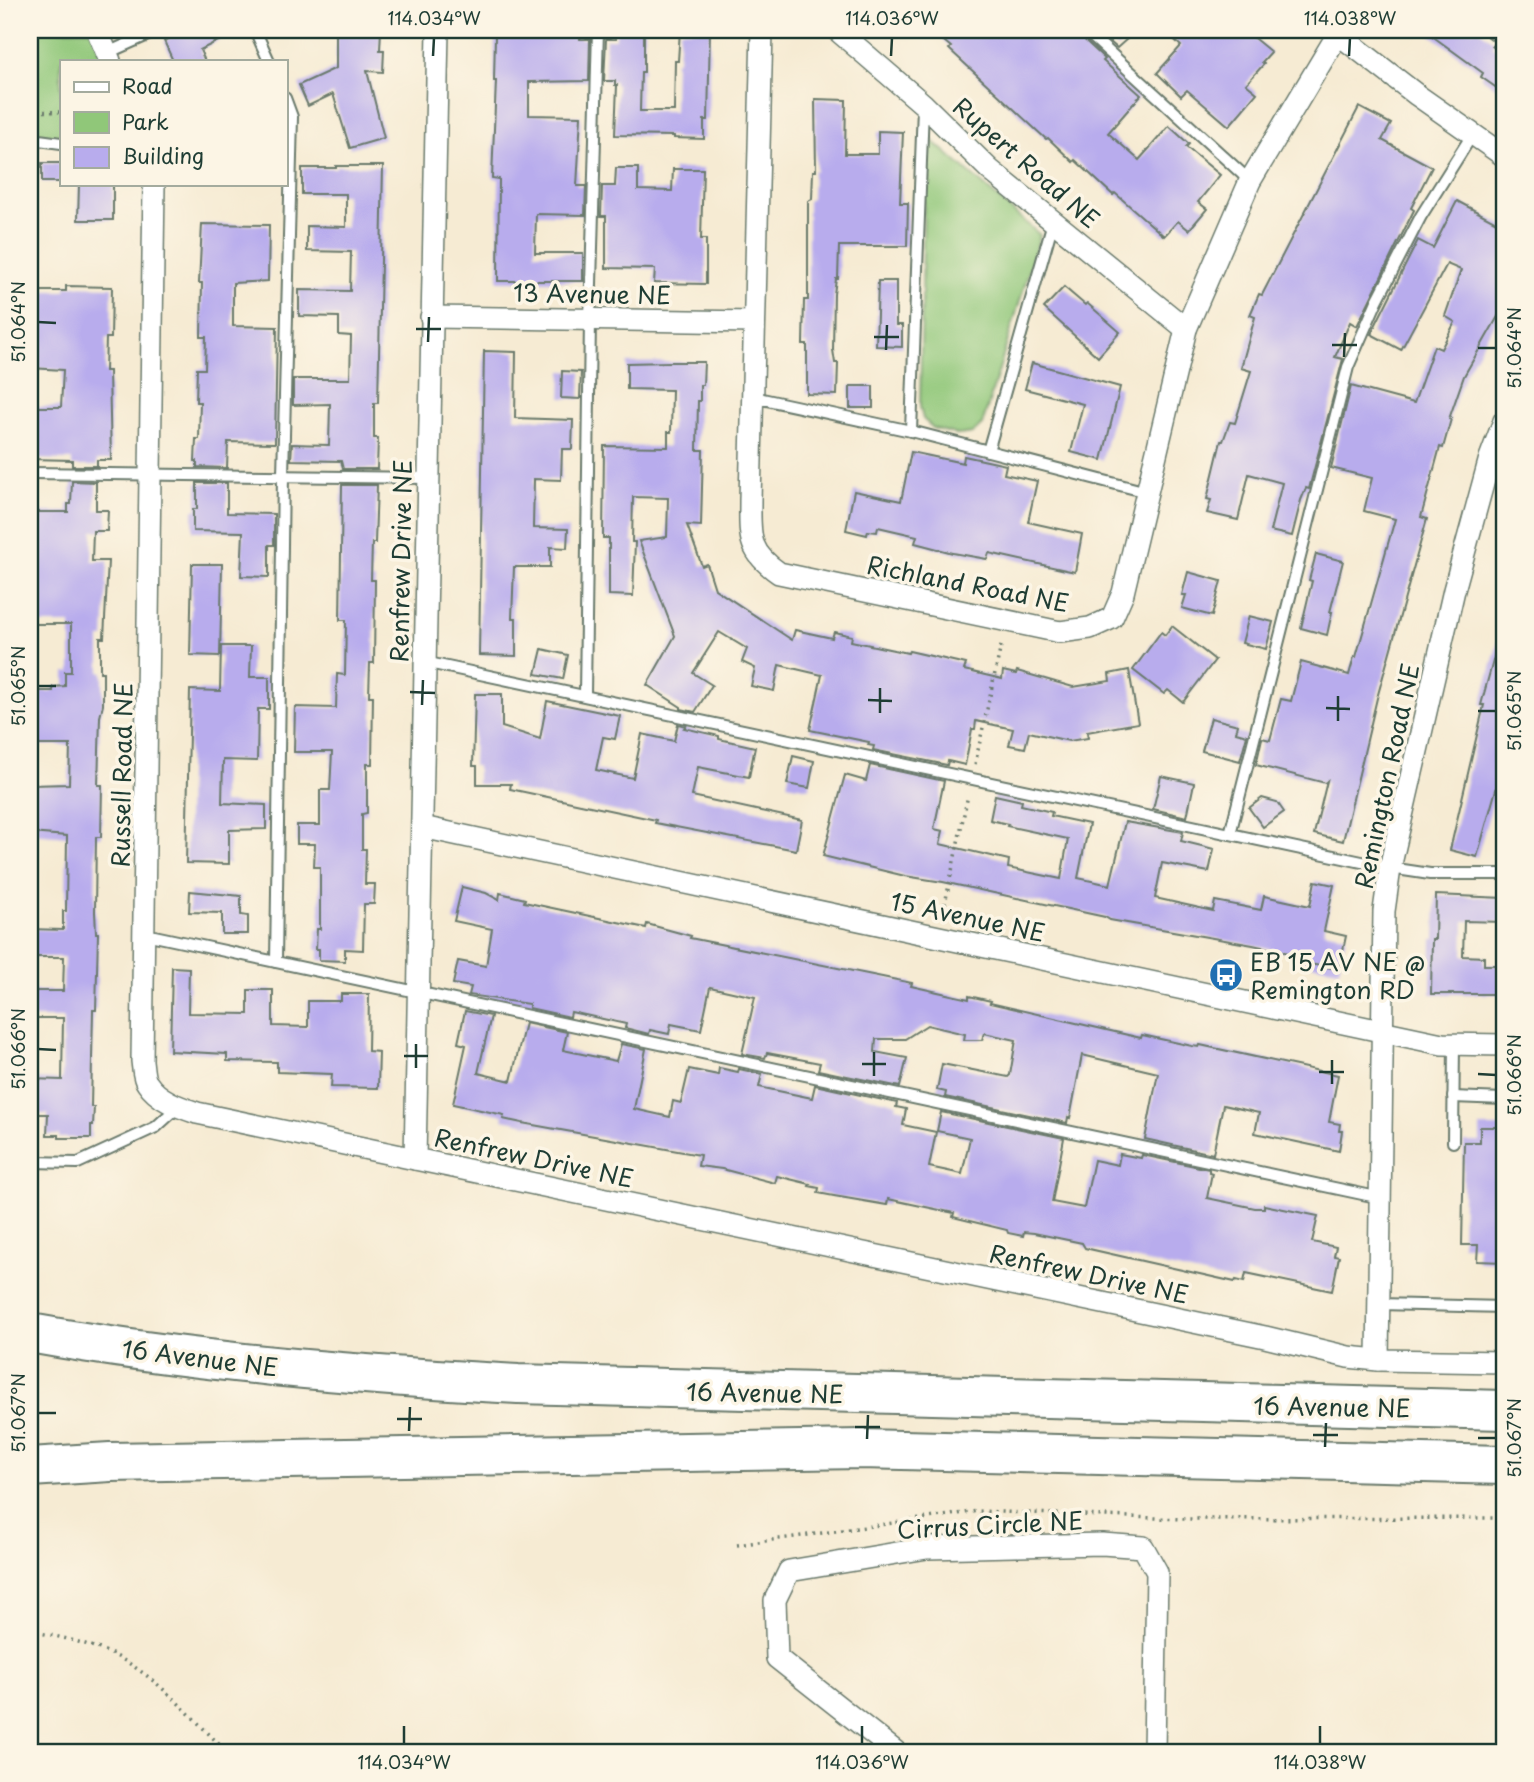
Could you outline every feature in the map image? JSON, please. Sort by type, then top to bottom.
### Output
[{"type":"highway","name":"16 Avenue NE","points":[[30,1333],[192,1358],[358,1375],[505,1384],[1504,1410]]},
{"type":"highway","points":[[30,1467],[110,1462],[861,1449],[1504,1465]]},
{"type":"street","points":[[97,30],[108,57]]},
{"type":"street","name":"Renfrew Drive NE","points":[[438,30],[415,1159],[1238,1331],[1348,1357],[1504,1362]]},
{"type":"street","name":"Richland Road NE","points":[[762,30],[750,532],[755,551],[766,564],[779,573],[1060,632],[1090,628],[1112,618],[1124,593],[1186,329],[1250,181],[1336,32]]},
{"type":"street","name":"Rupert Road NE","points":[[837,30],[923,104],[990,170],[1186,329]]},
{"type":"street","points":[[1336,32],[1472,135],[1504,156]]},
{"type":"street","name":"Russell Road NE","points":[[154,186],[142,1060],[145,1082],[178,1107],[415,1159]]},
{"type":"street","name":"13 Avenue NE","points":[[431,317],[753,322]]},
{"type":"street","name":"Remington Road NE","points":[[1378,1360],[1384,911],[1390,868],[1454,590],[1490,458],[1504,421]]},
{"type":"street","name":"15 Avenue NE","points":[[422,827],[1442,1044],[1504,1045]]},
{"type":"street","name":"Cirrus Circle NE","points":[[896,1752],[777,1658],[775,1600],[789,1571],[927,1548],[1102,1544],[1143,1547],[1157,1572],[1154,1752]]},
{"type":"lane","points":[[108,57],[159,30]]},
{"type":"lane","points":[[255,30],[269,60]]},
{"type":"lane","points":[[585,695],[590,320],[598,30]]},
{"type":"lane","points":[[1085,30],[1250,181]]},
{"type":"lane","points":[[276,961],[292,117],[287,103]]},
{"type":"lane","points":[[911,432],[923,104]]},
{"type":"lane","points":[[1230,834],[1348,368],[1377,301],[1421,216],[1472,135]]},
{"type":"lane","points":[[30,148],[39,140],[60,143]]},
{"type":"lane","points":[[988,451],[1053,222]]},
{"type":"lane","points":[[753,397],[911,432],[1147,492]]},
{"type":"lane","points":[[30,472],[428,478]]},
{"type":"lane","points":[[424,662],[1390,868],[1430,874],[1504,874]]},
{"type":"lane","points":[[145,934],[1381,1198]]},
{"type":"lane","points":[[1453,1142],[1454,1044]]},
{"type":"lane","points":[[1453,1097],[1504,1099]]},
{"type":"lane","points":[[30,1162],[78,1163],[156,1127],[178,1107]]},
{"type":"lane","points":[[1379,1304],[1504,1307]]},
{"type":"path","points":[[30,111],[60,111]]},
{"type":"path","points":[[938,937],[1007,621]]},
{"type":"path","points":[[737,1545],[978,1511],[1181,1519],[1504,1518]]},
{"type":"path","points":[[30,1631],[95,1648],[136,1668],[161,1688],[227,1752]]},
{"type":"green space","points":[[30,30],[97,30],[110,60],[60,60],[60,143],[39,140],[30,148]]},
{"type":"green space","points":[[925,134],[1040,235],[982,425],[973,433],[958,435],[933,428],[923,419],[920,407]]},
{"type":"building","points":[[188,30],[240,30],[200,50],[205,60],[173,60],[164,41]]},
{"type":"building","points":[[336,30],[381,30],[380,50],[384,50],[383,72],[367,71],[384,138],[350,148],[333,94],[308,106],[299,85],[336,68]]},
{"type":"building","points":[[502,30],[581,30],[580,39],[590,39],[589,81],[529,82],[529,115],[581,116],[577,186],[586,186],[585,215],[536,214],[535,253],[583,253],[583,281],[498,281],[499,179],[492,178],[495,36],[502,36]]},
{"type":"building","points":[[616,30],[644,30],[640,111],[674,111],[675,61],[678,61],[680,30],[710,30],[708,120],[704,120],[704,139],[615,135],[617,85],[615,81],[604,81],[606,39],[616,39]]},
{"type":"building","points":[[931,30],[1077,30],[1105,59],[1103,61],[1141,95],[1108,133],[1139,160],[1169,126],[1189,144],[1186,147],[1220,175],[1198,202],[1207,209],[1189,230],[1178,221],[1164,236],[1075,160],[1073,162],[1046,139]]},
{"type":"building","points":[[1096,30],[1137,30],[1117,48]]},
{"type":"building","points":[[1164,30],[1244,30],[1271,52],[1246,84],[1257,93],[1229,126],[1187,90],[1181,96],[1157,73],[1181,46]]},
{"type":"building","points":[[1424,30],[1479,30],[1495,42],[1492,46],[1504,55],[1504,93],[1481,77],[1483,73]]},
{"type":"building","points":[[815,99],[846,100],[845,154],[878,154],[878,131],[903,132],[900,203],[908,203],[907,246],[839,246],[838,279],[834,294],[833,350],[835,363],[838,363],[837,395],[807,394],[807,344],[803,344],[804,300],[808,300],[808,201],[812,199],[813,171],[816,171]]},
{"type":"building","points":[[1359,107],[1391,124],[1382,140],[1432,167],[1357,326],[1350,322],[1335,357],[1343,359],[1309,489],[1306,488],[1301,500],[1292,536],[1270,531],[1282,483],[1249,474],[1238,520],[1207,513],[1211,500],[1207,499],[1221,441],[1230,422],[1235,423],[1251,371],[1241,368],[1255,317],[1250,315]]},
{"type":"building","points":[[42,163],[60,163],[60,182],[42,182]]},
{"type":"building","points":[[383,166],[378,403],[374,403],[374,438],[378,438],[377,469],[343,469],[341,461],[291,460],[292,444],[329,445],[330,404],[293,405],[293,379],[350,379],[351,336],[339,335],[339,317],[299,316],[299,290],[350,291],[351,252],[307,251],[307,226],[346,227],[346,194],[302,194],[302,168]]},
{"type":"building","points":[[616,168],[638,168],[638,190],[672,191],[673,169],[703,169],[701,239],[706,239],[706,284],[654,283],[655,269],[606,268],[606,216],[601,216],[602,186],[615,186]]},
{"type":"building","points":[[79,186],[113,186],[113,220],[78,220]]},
{"type":"building","points":[[1457,201],[1504,226],[1504,306],[1464,376],[1449,419],[1443,448],[1440,447],[1421,517],[1427,519],[1377,698],[1343,841],[1314,834],[1327,781],[1325,783],[1256,765],[1262,738],[1270,740],[1281,699],[1291,701],[1301,662],[1349,675],[1356,657],[1395,519],[1364,511],[1372,478],[1331,468],[1351,386],[1414,403],[1434,346],[1441,349],[1455,322],[1445,316],[1461,270],[1447,264],[1401,350],[1371,334],[1418,240],[1433,248]]},
{"type":"building","points":[[202,224],[269,225],[268,281],[233,283],[233,326],[277,327],[275,443],[228,442],[227,468],[197,467],[195,461],[196,439],[199,439],[200,402],[196,402],[197,369],[205,369],[206,337],[201,337],[202,283],[199,283]]},
{"type":"building","points":[[878,281],[896,281],[896,325],[902,325],[902,347],[876,346]]},
{"type":"building","points":[[66,286],[112,287],[111,338],[106,338],[105,371],[109,371],[111,460],[97,460],[97,466],[72,466],[72,460],[30,459],[30,407],[61,407],[63,370],[31,368],[31,291],[66,291]]},
{"type":"building","points":[[1064,287],[1120,332],[1098,357],[1044,308]]},
{"type":"building","points":[[484,351],[516,352],[515,418],[573,420],[572,449],[562,449],[561,480],[534,479],[533,528],[568,529],[567,548],[550,547],[550,567],[514,567],[512,618],[516,618],[516,656],[479,655]]},
{"type":"building","points":[[704,362],[703,385],[700,385],[698,401],[697,450],[703,450],[701,526],[687,525],[702,566],[707,564],[715,589],[792,640],[795,630],[832,638],[834,632],[852,636],[851,641],[966,664],[964,670],[1002,679],[1003,671],[1016,674],[1017,671],[1073,687],[1110,681],[1109,674],[1129,670],[1138,723],[1087,732],[1088,738],[1069,741],[1029,732],[1025,748],[1009,745],[1013,729],[976,721],[965,765],[948,761],[947,765],[873,750],[874,746],[868,745],[869,742],[810,730],[822,675],[779,665],[774,691],[751,686],[755,668],[742,662],[747,649],[719,632],[693,673],[712,685],[695,712],[681,709],[647,685],[675,636],[639,541],[667,537],[668,498],[633,497],[633,596],[609,595],[609,538],[603,538],[604,446],[668,447],[672,390],[627,389],[627,363]]},
{"type":"building","points":[[1032,363],[1120,387],[1102,460],[1071,452],[1083,404],[1025,389]]},
{"type":"building","points":[[562,371],[581,372],[580,399],[561,398]]},
{"type":"building","points":[[850,386],[873,386],[873,408],[850,408]]},
{"type":"building","points":[[911,452],[963,463],[964,456],[1006,465],[1004,474],[1037,481],[1028,522],[1082,534],[1075,572],[989,553],[987,559],[953,553],[915,543],[917,536],[878,527],[877,532],[868,531],[867,535],[846,530],[854,491],[901,501]]},
{"type":"building","points":[[72,481],[96,482],[96,510],[108,510],[107,531],[93,531],[92,561],[108,561],[104,638],[100,638],[103,705],[100,717],[98,785],[102,785],[101,837],[96,837],[95,912],[98,933],[96,1010],[93,1010],[91,1107],[94,1107],[91,1138],[59,1138],[59,1135],[47,1135],[48,1114],[30,1114],[30,1079],[62,1080],[63,1018],[30,1018],[30,991],[63,991],[64,957],[30,957],[30,929],[63,930],[63,911],[66,911],[67,836],[30,833],[30,785],[69,784],[70,745],[31,745],[30,691],[53,691],[53,687],[65,686],[65,672],[71,672],[71,624],[30,624],[30,512],[68,512]]},
{"type":"building","points":[[197,483],[227,483],[227,513],[274,514],[274,545],[269,545],[269,577],[241,576],[243,532],[193,531],[193,509],[197,509]]},
{"type":"building","points":[[342,485],[377,485],[371,580],[375,580],[374,663],[370,663],[369,696],[373,696],[372,764],[367,764],[367,813],[362,814],[362,849],[366,849],[365,884],[375,884],[374,904],[364,904],[363,950],[345,949],[345,961],[319,960],[319,949],[316,949],[317,929],[320,929],[320,867],[314,867],[315,844],[297,844],[297,825],[320,825],[320,790],[330,790],[332,752],[294,752],[295,707],[336,708],[337,674],[345,675],[346,620],[340,620]]},
{"type":"building","points":[[1316,554],[1343,561],[1327,635],[1301,628]]},
{"type":"building","points":[[192,564],[222,564],[220,656],[190,655]]},
{"type":"building","points":[[1188,572],[1221,581],[1212,616],[1182,608],[1186,595],[1182,595]]},
{"type":"building","points":[[1249,616],[1273,622],[1266,649],[1242,643]]},
{"type":"building","points":[[1172,626],[1215,660],[1183,702],[1168,690],[1164,694],[1133,670],[1161,632],[1165,635]]},
{"type":"building","points":[[1499,639],[1504,639],[1504,761],[1477,857],[1450,850],[1484,705],[1481,705]]},
{"type":"building","points":[[221,646],[251,646],[250,677],[269,677],[269,709],[258,709],[257,761],[223,760],[222,803],[266,805],[266,829],[229,830],[229,864],[186,863],[190,690],[220,691]]},
{"type":"building","points":[[542,649],[568,655],[563,679],[536,674]]},
{"type":"building","points":[[475,694],[502,694],[502,727],[540,739],[547,701],[620,716],[615,739],[603,737],[596,770],[633,778],[642,734],[674,741],[678,724],[686,726],[684,728],[719,736],[719,739],[755,747],[749,777],[698,767],[692,796],[802,820],[796,850],[655,823],[656,820],[510,789],[511,784],[477,784],[477,766],[473,766]]},
{"type":"building","points":[[1211,718],[1238,725],[1236,732],[1247,735],[1240,761],[1202,751]]},
{"type":"building","points":[[793,756],[814,761],[809,788],[787,784]]},
{"type":"building","points":[[870,765],[944,781],[934,829],[943,831],[940,844],[1009,860],[1008,868],[1061,879],[1068,839],[990,820],[995,795],[1022,801],[1021,805],[1052,812],[1051,816],[1089,824],[1078,878],[1110,885],[1125,822],[1183,832],[1181,841],[1214,849],[1209,872],[1162,863],[1155,898],[1213,911],[1215,901],[1261,910],[1264,896],[1310,906],[1315,881],[1334,885],[1324,931],[1346,936],[1339,969],[1297,962],[1298,955],[1253,945],[1110,920],[823,856],[845,775],[866,781]]},
{"type":"building","points":[[1161,776],[1194,783],[1187,817],[1153,809]]},
{"type":"building","points":[[1262,798],[1277,802],[1284,812],[1263,827],[1249,808]]},
{"type":"building","points":[[462,887],[486,893],[499,900],[500,893],[525,899],[524,902],[646,928],[647,924],[691,936],[690,938],[912,983],[911,986],[969,999],[969,996],[1141,1038],[1142,1035],[1192,1046],[1200,1045],[1338,1075],[1329,1122],[1340,1124],[1339,1131],[1342,1131],[1339,1151],[1255,1133],[1259,1113],[1223,1105],[1213,1154],[1145,1139],[1158,1073],[1082,1055],[1067,1123],[945,1097],[946,1092],[937,1090],[942,1064],[1008,1077],[1010,1075],[1016,1040],[984,1033],[982,1040],[964,1040],[965,1034],[927,1025],[905,1039],[876,1039],[875,1052],[907,1058],[900,1087],[818,1070],[820,1063],[767,1053],[765,1058],[742,1054],[755,997],[710,987],[701,1030],[671,1024],[669,1034],[650,1030],[649,1034],[625,1028],[626,1024],[571,1012],[570,1017],[529,1008],[529,1004],[469,995],[471,987],[453,984],[458,961],[486,966],[492,929],[454,921]]},
{"type":"building","points":[[190,891],[241,896],[241,915],[248,916],[248,934],[222,934],[222,913],[189,912]]},
{"type":"building","points":[[1436,895],[1504,898],[1504,922],[1464,921],[1463,956],[1484,957],[1484,965],[1504,965],[1504,994],[1431,994]]},
{"type":"building","points":[[172,967],[189,968],[188,1013],[248,1014],[248,990],[273,990],[273,1026],[308,1027],[308,1001],[341,1001],[341,994],[369,994],[368,1051],[379,1052],[378,1088],[331,1087],[332,1074],[277,1072],[277,1062],[227,1061],[227,1054],[170,1051]]},
{"type":"building","points":[[465,1011],[491,1016],[478,1073],[511,1081],[525,1023],[567,1032],[563,1050],[616,1061],[621,1044],[646,1049],[634,1109],[670,1117],[673,1101],[681,1103],[689,1069],[718,1075],[719,1068],[738,1072],[739,1069],[762,1074],[759,1087],[812,1098],[815,1085],[897,1103],[896,1107],[906,1109],[903,1125],[936,1132],[929,1167],[962,1174],[970,1138],[937,1131],[941,1112],[1064,1138],[1052,1202],[1084,1208],[1094,1160],[1118,1165],[1120,1154],[1141,1158],[1142,1155],[1209,1169],[1212,1173],[1207,1198],[1255,1208],[1264,1208],[1264,1205],[1318,1216],[1312,1242],[1336,1247],[1334,1256],[1339,1257],[1332,1291],[1246,1273],[1244,1282],[1235,1282],[1085,1248],[1082,1243],[1034,1233],[1024,1232],[1023,1236],[1008,1233],[1007,1230],[953,1217],[954,1213],[888,1199],[887,1205],[834,1196],[818,1193],[819,1188],[809,1186],[810,1184],[777,1176],[775,1183],[722,1169],[698,1166],[700,1155],[522,1123],[503,1119],[504,1115],[453,1104],[466,1045],[458,1043]]},
{"type":"building","points":[[1480,1127],[1504,1127],[1504,1262],[1477,1261],[1478,1245],[1462,1245],[1464,1142],[1480,1142]]},
{"type":"place","name":"EB 15 AV NE @ Remington RD","points":[[1226,975]]}]
